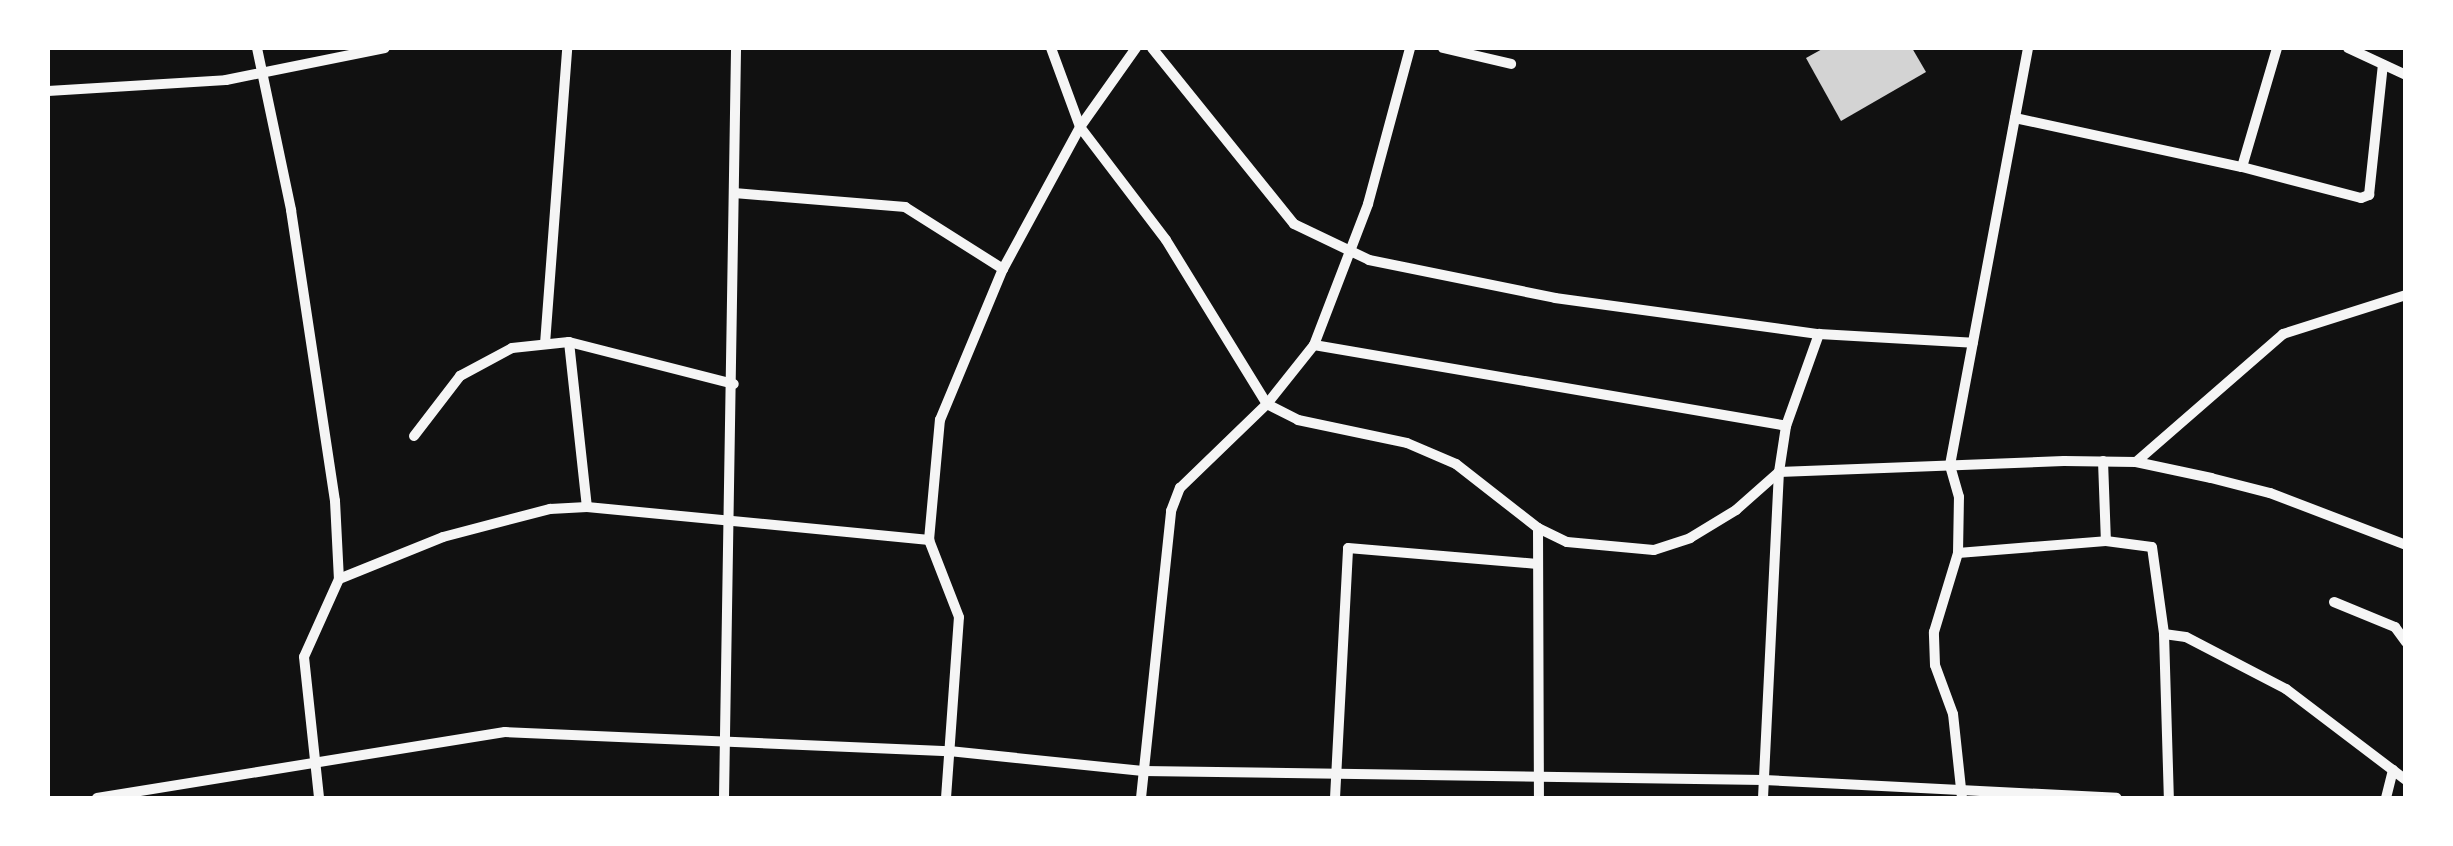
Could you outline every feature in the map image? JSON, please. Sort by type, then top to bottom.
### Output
[{"type":"street","points":[[257,48],[265,70],[335,502],[339,579],[304,658],[319,798]]},
{"type":"street","points":[[48,91],[226,80],[384,48]]},
{"type":"street","points":[[545,344],[566,48]]},
{"type":"street","points":[[724,798],[734,384],[736,48]]},
{"type":"street","points":[[1051,48],[1080,126],[1166,240],[1267,404],[1298,420],[1407,444],[1456,464],[1538,528],[1566,542],[1654,550],[1690,538],[1736,510],[1780,472],[2136,462],[2270,493],[2406,545]]},
{"type":"street","points":[[946,798],[958,617],[929,540],[940,420],[1003,269],[1080,126],[1136,48]]},
{"type":"street","points":[[1152,48],[1281,210],[1315,238],[1349,253],[1555,298],[1819,334],[1973,342]]},
{"type":"street","points":[[1142,798],[1171,511],[1180,488],[1267,404],[1314,345],[1349,253],[1410,48]]},
{"type":"street","points":[[1443,48],[1511,64]]},
{"type":"street","points":[[1962,794],[1954,714],[1934,665],[1934,632],[1958,553],[1960,497],[1950,465],[2028,48]]},
{"type":"street","points":[[2242,167],[2277,48]]},
{"type":"street","points":[[2348,48],[2366,52],[2406,76]]},
{"type":"street","points":[[2014,118],[2242,167],[2361,198],[2370,195],[2383,64]]},
{"type":"street","points":[[734,193],[905,207],[1003,269]]},
{"type":"street","points":[[2136,462],[2282,334],[2406,296]]},
{"type":"street","points":[[1763,798],[1780,472],[1786,426],[1819,334]]},
{"type":"street","points":[[569,342],[588,507]]},
{"type":"street","points":[[414,436],[442,393],[482,360],[512,348],[569,342],[734,384]]},
{"type":"street","points":[[1314,345],[1786,426]]},
{"type":"street","points":[[2103,462],[2106,541]]},
{"type":"street","points":[[339,579],[462,532],[588,507],[929,540]]},
{"type":"street","points":[[1538,528],[1539,798]]},
{"type":"street","points":[[1958,553],[2106,541],[2152,547],[2164,634],[2169,798]]},
{"type":"street","points":[[1335,798],[1348,548],[1537,564]]},
{"type":"street","points":[[2334,602],[2395,627],[2406,642]]},
{"type":"street","points":[[2164,634],[2186,637],[2286,689],[2406,780]]},
{"type":"street","points":[[96,798],[314,766],[470,733],[723,746],[949,751],[1143,771],[1764,780],[1962,794],[2116,798]]},
{"type":"street","points":[[2386,798],[2394,770]]},
{"type":"building","points":[[1824,48],[1912,48],[1926,72],[1841,121],[1806,58]]}]
